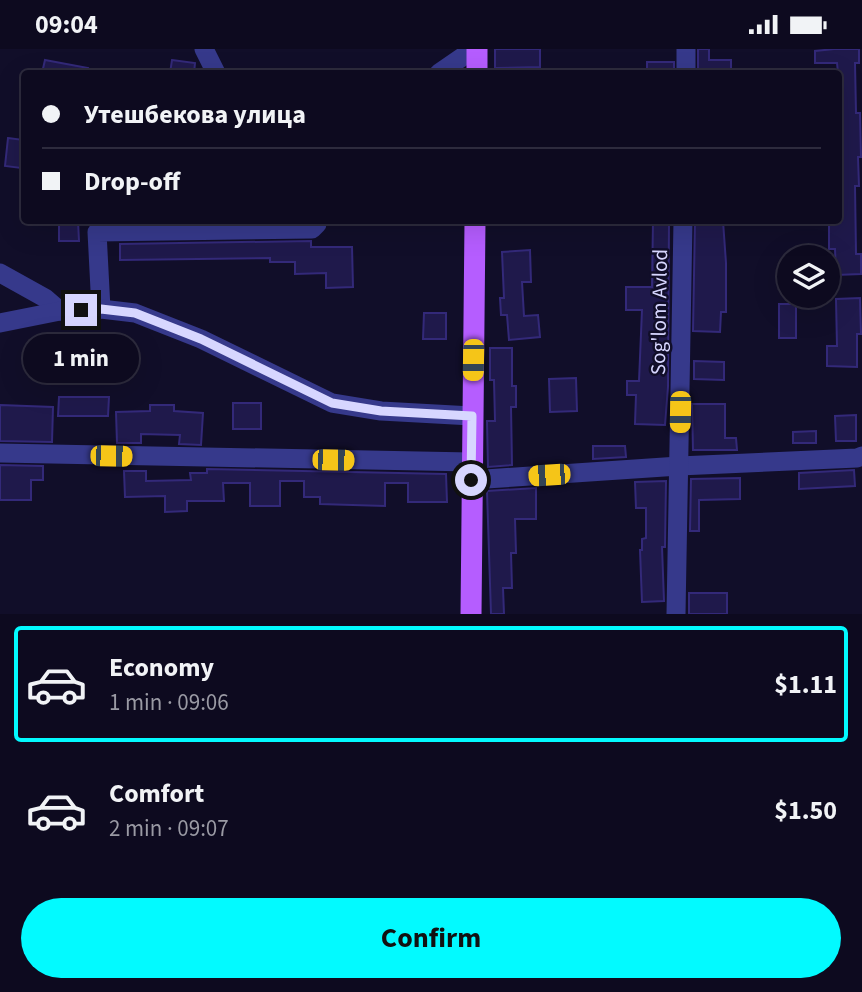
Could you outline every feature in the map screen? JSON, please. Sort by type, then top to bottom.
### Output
[{"type":"main road","points":[[475,49],[477,70]]},
{"type":"main road","points":[[471,614],[475,224]]},
{"type":"street","points":[[204,49],[214,70]]},
{"type":"street","points":[[444,70],[475,49]]},
{"type":"street","points":[[686,49],[686,70]]},
{"type":"street","points":[[101,309],[97,232],[312,229],[317,224]]},
{"type":"street","name":"Sog'lom Avlod","points":[[676,614],[683,224]]},
{"type":"street","points":[[0,273],[45,299],[60,311]]},
{"type":"street","points":[[0,323],[60,311],[101,309],[135,313],[201,339],[332,403],[381,411],[472,416]]},
{"type":"street","points":[[0,453],[471,471],[678,466],[862,456]]},
{"type":"building","points":[[495,49],[540,49],[540,67],[495,68]]},
{"type":"building","points":[[698,49],[709,49],[709,60],[731,60],[731,70],[698,70]]},
{"type":"building","points":[[859,49],[859,63],[855,63],[856,113],[860,113],[861,157],[858,157],[859,186],[855,186],[856,254],[861,254],[861,274],[840,275],[840,245],[829,245],[829,224],[842,224],[842,70],[838,70],[837,63],[815,63],[815,51]]},
{"type":"building","points":[[45,60],[88,68],[88,70],[43,70]]},
{"type":"building","points":[[172,60],[195,63],[194,70],[170,70]]},
{"type":"building","points":[[647,62],[674,62],[674,70],[647,70]]},
{"type":"building","points":[[8,138],[21,140],[21,168],[5,166]]},
{"type":"building","points":[[59,224],[78,224],[79,241],[59,241]]},
{"type":"building","points":[[653,224],[669,224],[668,387],[665,425],[635,424],[636,395],[627,395],[627,381],[639,381],[642,310],[626,310],[626,287],[652,287]]},
{"type":"building","points":[[695,224],[723,224],[726,312],[721,312],[720,332],[693,331]]},
{"type":"building","points":[[311,241],[311,247],[352,247],[353,287],[326,288],[326,273],[295,274],[295,262],[270,262],[270,258],[120,260],[120,244]]},
{"type":"building","points":[[530,250],[531,282],[522,282],[524,316],[538,315],[540,337],[509,340],[507,315],[501,315],[500,298],[504,298],[502,252]]},
{"type":"building","points":[[860,298],[861,334],[857,334],[857,367],[827,366],[827,346],[837,346],[836,308],[840,308],[840,299]]},
{"type":"building","points":[[779,308],[796,308],[796,338],[779,338]]},
{"type":"building","points":[[424,313],[446,313],[446,339],[423,339]]},
{"type":"building","points":[[490,348],[512,348],[512,386],[516,386],[516,407],[511,407],[512,465],[488,467],[487,421],[495,421],[494,380],[490,380]]},
{"type":"building","points":[[694,361],[724,362],[724,380],[694,379]]},
{"type":"building","points":[[576,378],[577,411],[550,412],[549,379]]},
{"type":"building","points":[[59,397],[109,397],[108,416],[58,416]]},
{"type":"building","points":[[233,403],[261,403],[261,429],[233,429]]},
{"type":"building","points":[[692,404],[725,404],[725,438],[736,438],[737,450],[693,450]]},
{"type":"building","points":[[0,405],[53,407],[52,442],[0,441]]},
{"type":"building","points":[[150,405],[174,405],[174,411],[203,413],[201,445],[179,444],[180,435],[141,434],[141,443],[117,443],[116,412],[150,411]]},
{"type":"building","points":[[856,415],[856,441],[836,441],[835,416]]},
{"type":"building","points":[[816,431],[816,443],[793,443],[793,432]]},
{"type":"building","points":[[593,446],[625,446],[626,457],[593,459]]},
{"type":"building","points":[[0,465],[43,466],[43,480],[31,480],[31,500],[0,500]]},
{"type":"building","points":[[207,469],[446,474],[447,502],[408,502],[408,483],[385,483],[385,506],[320,504],[320,497],[304,497],[304,481],[280,481],[280,506],[250,506],[250,483],[223,483],[224,501],[187,501],[187,511],[165,512],[165,496],[125,497],[124,471],[146,471],[146,481],[191,480],[190,473],[207,473]]},
{"type":"building","points":[[854,470],[855,486],[799,489],[799,473]]},
{"type":"building","points":[[740,478],[740,499],[699,500],[699,531],[690,531],[691,479]]},
{"type":"building","points":[[666,481],[665,547],[662,547],[664,601],[642,602],[640,550],[642,539],[646,538],[646,508],[636,508],[635,482]]},
{"type":"building","points":[[536,488],[536,519],[515,519],[516,553],[511,553],[512,588],[503,588],[504,614],[491,614],[487,491]]},
{"type":"building","points":[[689,593],[727,593],[727,614],[689,614]]},
{"type":"route","points":[[81,310],[101,309],[135,313],[201,339],[332,403],[381,411],[472,416],[471,480]]}]
